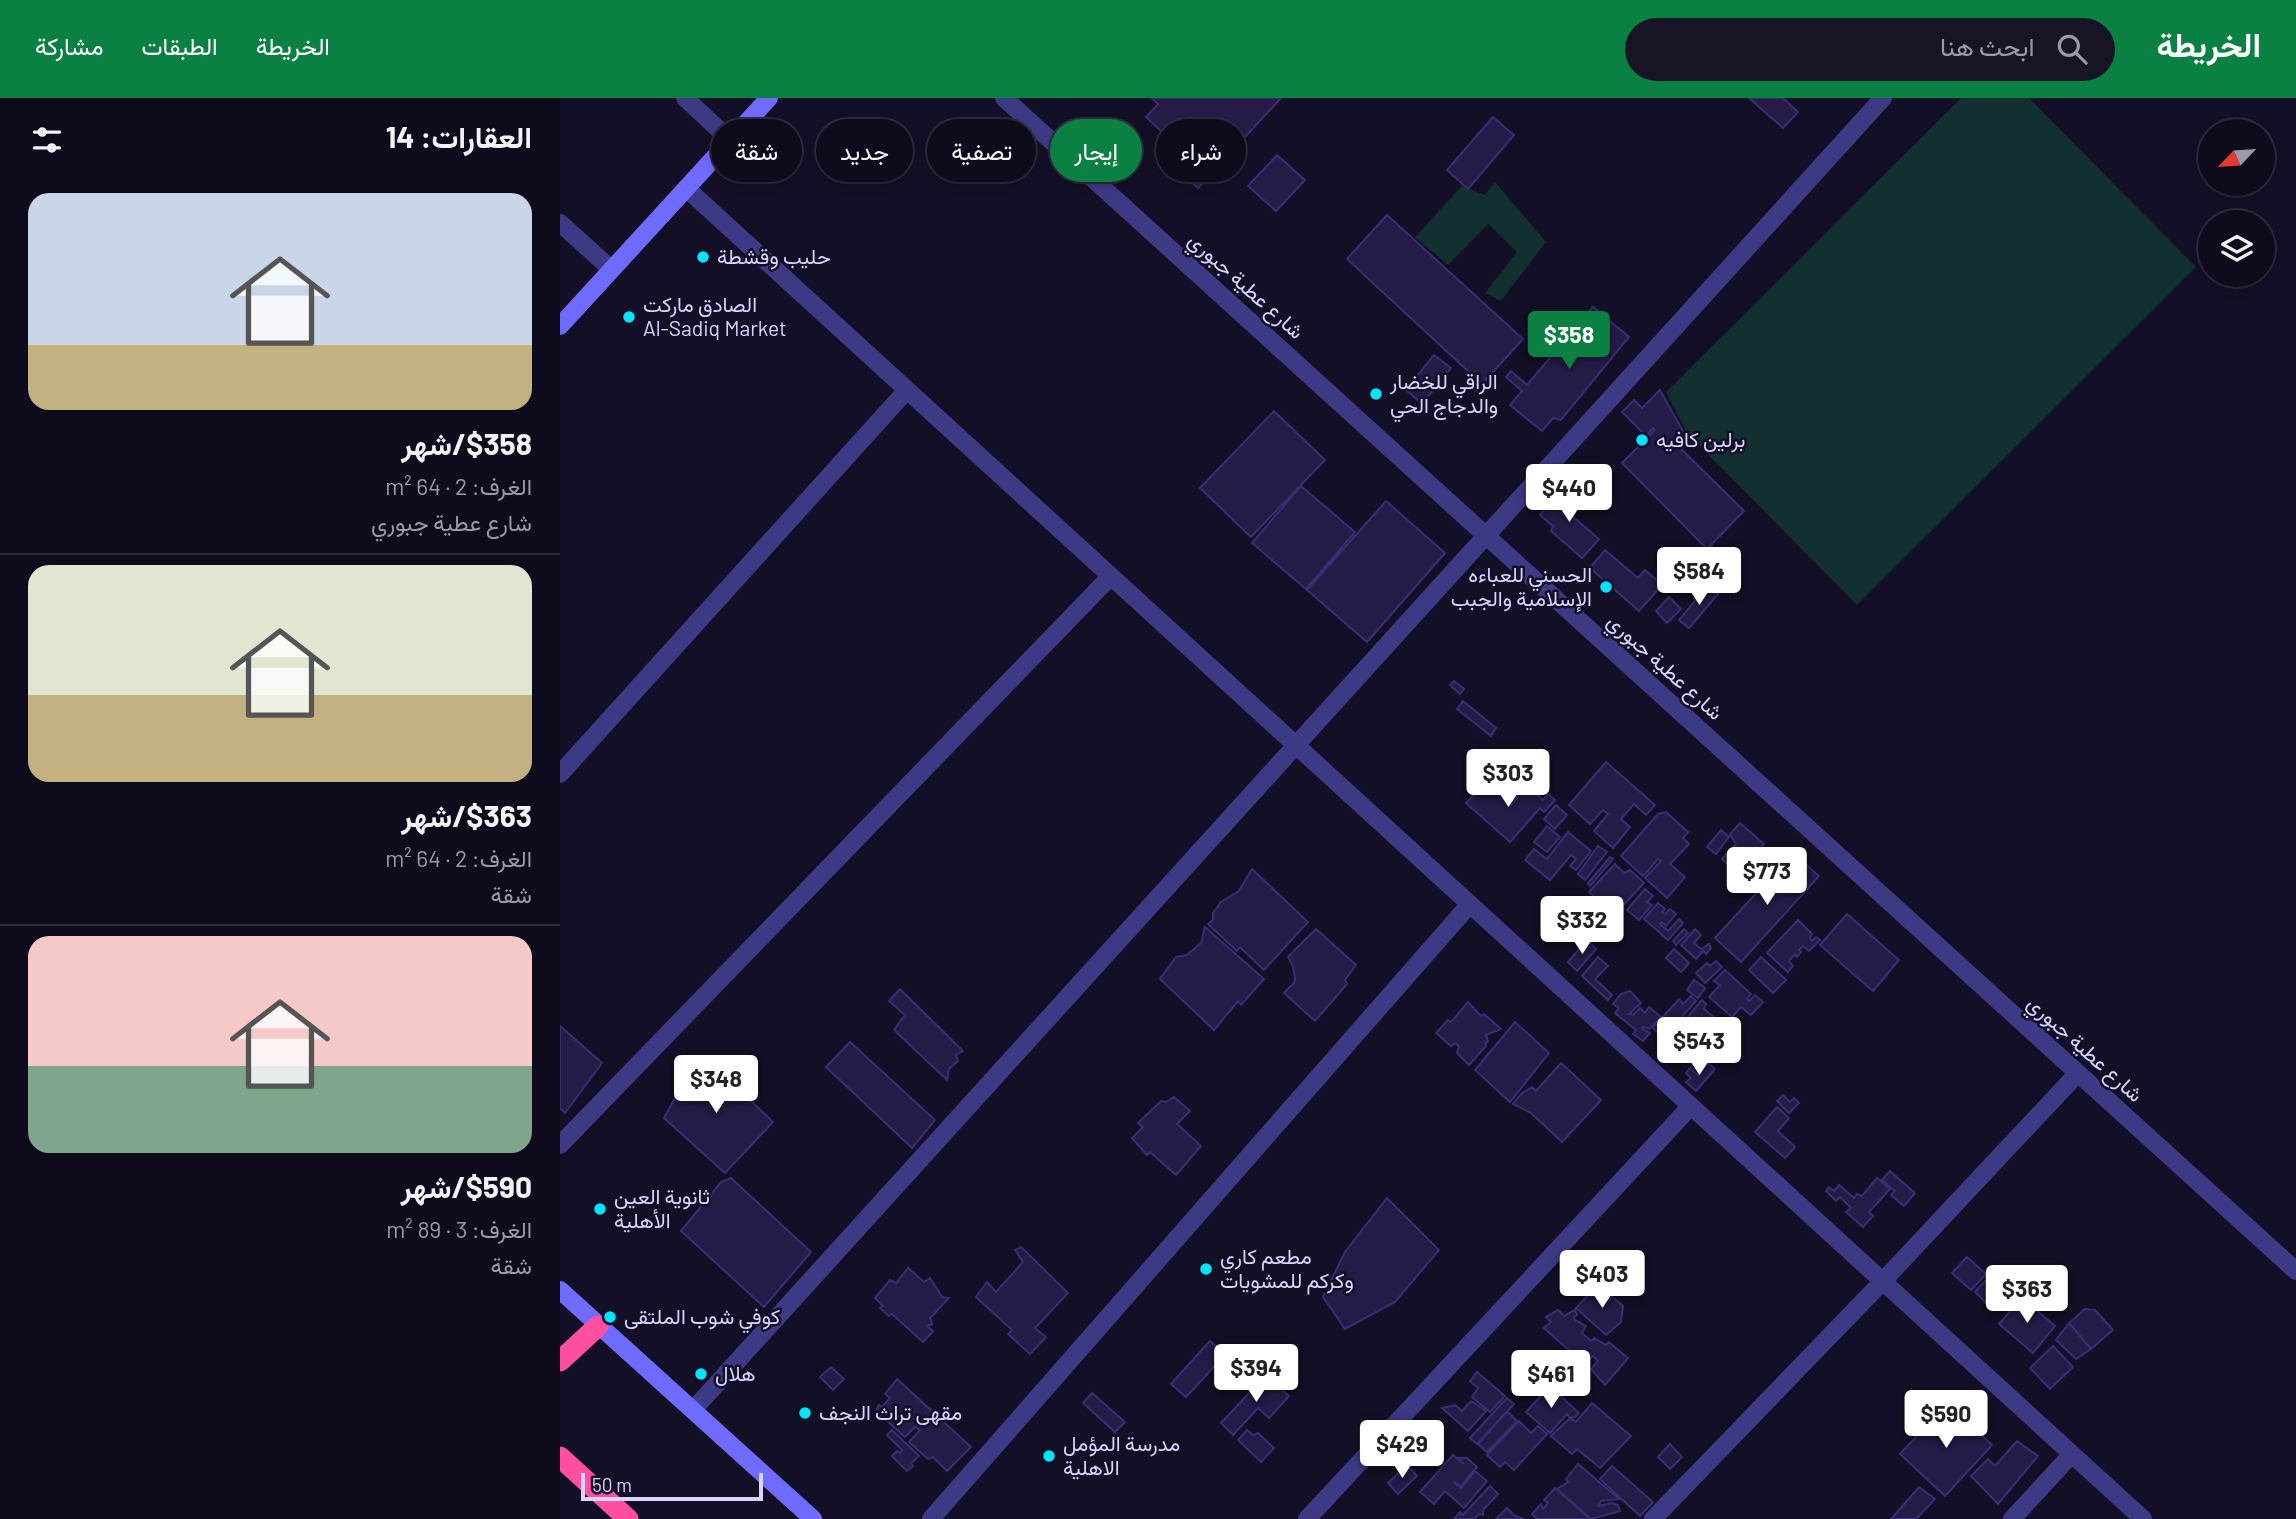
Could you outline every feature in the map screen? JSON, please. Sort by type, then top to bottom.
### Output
[{"type":"highway","points":[[560,1361],[598,1326]]},
{"type":"highway","points":[[560,1457],[628,1519]]},
{"type":"street","points":[[685,98],[711,122]]},
{"type":"street","points":[[750,119],[769,98]]},
{"type":"street","name":"شارع عطية جبوري","points":[[1004,98],[2296,1271]]},
{"type":"street","points":[[693,1410],[1883,98]]},
{"type":"street","points":[[560,326],[711,161]]},
{"type":"street","points":[[686,188],[2143,1519]]},
{"type":"street","points":[[560,223],[611,270]]},
{"type":"street","points":[[560,774],[907,390]]},
{"type":"street","points":[[560,1145],[1111,576]]},
{"type":"street","points":[[931,1519],[1470,904]]},
{"type":"street","points":[[1653,1519],[1883,1281],[2078,1073]]},
{"type":"street","points":[[1307,1519],[1691,1106]]},
{"type":"street","points":[[560,1290],[813,1519]]},
{"type":"street","points":[[2012,1519],[2072,1454]]},
{"type":"green space","points":[[1961,98],[2029,98],[2196,267],[1857,605],[1687,433],[1666,392]]},
{"type":"green space","points":[[1495,182],[1546,242],[1501,301],[1485,293],[1517,252],[1488,224],[1448,265],[1415,237],[1462,186],[1485,195]]},
{"type":"building","points":[[1152,98],[1281,98],[1246,136],[1246,119],[1156,119],[1156,126],[1146,117],[1158,104]]},
{"type":"building","points":[[1749,98],[1783,98],[1798,112],[1783,128]]},
{"type":"building","points":[[1493,117],[1514,135],[1468,189],[1447,170]]},
{"type":"building","points":[[1277,155],[1305,180],[1276,211],[1248,186]]},
{"type":"building","points":[[1191,182],[1204,182],[1198,188]]},
{"type":"building","points":[[1387,215],[1523,339],[1482,384],[1347,259]]},
{"type":"building","points":[[1593,307],[1629,337],[1561,420],[1553,418],[1542,431],[1510,405],[1522,391],[1506,377],[1511,371],[1527,385]]},
{"type":"building","points":[[1434,355],[1451,368],[1422,404],[1406,390]]},
{"type":"building","points":[[1660,390],[1685,435],[1676,444],[1744,511],[1707,549],[1622,463],[1655,430],[1653,428],[1646,436],[1622,412],[1634,400],[1642,408]]},
{"type":"building","points":[[1274,411],[1325,460],[1251,537],[1200,488]]},
{"type":"building","points":[[1301,486],[1355,532],[1306,589],[1252,543]]},
{"type":"building","points":[[1562,489],[1579,504],[1570,514],[1599,539],[1582,558],[1551,531],[1553,526],[1540,515]]},
{"type":"building","points":[[1386,501],[1445,553],[1367,642],[1307,590]]},
{"type":"building","points":[[1605,550],[1638,578],[1645,570],[1662,585],[1639,611],[1590,568]]},
{"type":"building","points":[[1708,585],[1718,594],[1689,628],[1679,620]]},
{"type":"building","points":[[1669,597],[1681,609],[1667,623],[1656,611]]},
{"type":"building","points":[[1454,681],[1464,689],[1460,694],[1450,685]]},
{"type":"building","points":[[1463,701],[1496,728],[1491,736],[1457,709]]},
{"type":"building","points":[[1505,760],[1523,778],[1506,796],[1488,777]]},
{"type":"building","points":[[1606,762],[1655,805],[1646,815],[1634,804],[1621,819],[1630,827],[1613,848],[1594,831],[1608,814],[1603,810],[1590,824],[1569,805]]},
{"type":"building","points":[[1486,781],[1512,804],[1523,791],[1527,795],[1534,786],[1539,790],[1537,795],[1543,800],[1548,794],[1555,800],[1544,812],[1540,808],[1510,842],[1466,803]]},
{"type":"building","points":[[1521,786],[1523,788],[1512,801],[1509,799]]},
{"type":"building","points":[[1556,805],[1567,815],[1555,829],[1544,819]]},
{"type":"building","points":[[1666,812],[1688,832],[1683,838],[1689,844],[1670,864],[1685,877],[1667,898],[1645,878],[1661,861],[1658,859],[1643,876],[1621,856],[1658,814]]},
{"type":"building","points":[[1740,823],[1764,844],[1737,873],[1722,859],[1736,844],[1730,834]]},
{"type":"building","points":[[1547,826],[1560,837],[1547,852],[1534,842]]},
{"type":"building","points":[[1721,830],[1729,837],[1716,854],[1707,847]]},
{"type":"building","points":[[1568,832],[1591,851],[1576,870],[1570,866],[1576,859],[1571,855],[1550,880],[1525,860],[1534,849],[1547,859]]},
{"type":"building","points":[[1598,846],[1607,852],[1585,880],[1578,874]]},
{"type":"building","points":[[1793,853],[1819,876],[1741,962],[1715,938]]},
{"type":"building","points":[[1610,857],[1613,859],[1590,886],[1588,883]]},
{"type":"building","points":[[1615,864],[1624,873],[1630,870],[1644,883],[1617,912],[1589,892]]},
{"type":"building","points":[[1252,869],[1308,922],[1264,970],[1240,947],[1237,951],[1208,924],[1213,920],[1213,913],[1221,902],[1239,891]]},
{"type":"building","points":[[1645,889],[1653,896],[1647,902],[1652,905],[1639,920],[1627,910]]},
{"type":"building","points":[[1658,903],[1665,909],[1662,912],[1665,914],[1670,909],[1676,914],[1666,926],[1662,922],[1660,924],[1668,931],[1679,919],[1683,923],[1668,940],[1644,919]]},
{"type":"building","points":[[1847,914],[1899,960],[1873,991],[1820,945]]},
{"type":"building","points":[[1798,920],[1812,934],[1812,941],[1816,937],[1820,940],[1809,951],[1803,946],[1797,957],[1795,954],[1789,961],[1793,966],[1788,972],[1767,953]]},
{"type":"building","points":[[1205,927],[1264,979],[1241,1005],[1238,1001],[1214,1030],[1160,979],[1176,957],[1187,955],[1201,943]]},
{"type":"building","points":[[1316,929],[1356,965],[1345,980],[1347,984],[1315,1021],[1284,993],[1295,979],[1288,957]]},
{"type":"building","points":[[1684,929],[1688,933],[1676,945],[1673,941]]},
{"type":"building","points":[[1695,929],[1701,935],[1694,943],[1701,949],[1709,944],[1711,948],[1706,954],[1703,951],[1696,959],[1681,945]]},
{"type":"building","points":[[1587,940],[1596,949],[1577,971],[1568,962]]},
{"type":"building","points":[[1674,949],[1689,963],[1681,972],[1666,958]]},
{"type":"building","points":[[1598,957],[1608,966],[1595,979],[1612,995],[1608,1000],[1582,976]]},
{"type":"building","points":[[1761,957],[1786,980],[1773,993],[1749,970]]},
{"type":"building","points":[[1716,961],[1722,967],[1705,983],[1696,973],[1707,963],[1710,966]]},
{"type":"building","points":[[1725,970],[1751,994],[1747,999],[1749,1001],[1755,995],[1763,1002],[1751,1015],[1741,1007],[1732,1017],[1709,997],[1720,985],[1714,981]]},
{"type":"building","points":[[1694,980],[1705,988],[1698,998],[1687,990]]},
{"type":"building","points":[[900,989],[963,1051],[956,1055],[958,1061],[949,1069],[947,1080],[894,1030],[905,1015],[889,1001]]},
{"type":"building","points":[[1630,991],[1641,1003],[1629,1014],[1633,1015],[1640,1008],[1645,1013],[1649,1007],[1661,1017],[1649,1029],[1642,1029],[1650,1033],[1643,1041],[1633,1034],[1636,1030],[1615,1013],[1619,1008],[1613,1004],[1621,994]]},
{"type":"building","points":[[1691,996],[1696,1001],[1663,1038],[1653,1028],[1679,999],[1683,1004]]},
{"type":"building","points":[[1702,1000],[1706,1004],[1704,1009],[1729,1030],[1718,1043],[1687,1018]]},
{"type":"building","points":[[1468,1002],[1481,1016],[1484,1014],[1501,1029],[1486,1035],[1486,1046],[1469,1065],[1457,1053],[1459,1047],[1456,1043],[1451,1046],[1436,1033],[1448,1020],[1451,1022]]},
{"type":"building","points":[[1515,1022],[1549,1053],[1510,1102],[1475,1070]]},
{"type":"building","points":[[560,1026],[602,1063],[565,1113],[560,1108]]},
{"type":"building","points":[[850,1042],[935,1120],[912,1148],[826,1067]]},
{"type":"building","points":[[706,1057],[773,1122],[725,1173],[664,1118],[683,1083],[678,1077],[688,1066],[695,1073]]},
{"type":"building","points":[[1561,1063],[1601,1100],[1562,1142],[1531,1113],[1513,1104],[1522,1093],[1532,1087],[1536,1091]]},
{"type":"building","points":[[1708,1063],[1715,1069],[1696,1091],[1686,1082],[1691,1078],[1686,1073],[1690,1068],[1698,1075]]},
{"type":"building","points":[[1783,1095],[1790,1102],[1794,1098],[1799,1103],[1789,1113],[1777,1101]]},
{"type":"building","points":[[1174,1097],[1190,1111],[1177,1124],[1201,1146],[1176,1175],[1150,1152],[1147,1155],[1132,1138],[1143,1127],[1138,1123],[1161,1101],[1166,1102]]},
{"type":"building","points":[[1777,1107],[1789,1118],[1778,1131],[1795,1147],[1785,1158],[1755,1132]]},
{"type":"building","points":[[1890,1171],[1915,1193],[1904,1206],[1891,1195],[1895,1191],[1882,1180]]},
{"type":"building","points":[[731,1178],[811,1252],[764,1307],[681,1231],[721,1182]]},
{"type":"building","points":[[1877,1178],[1890,1189],[1869,1212],[1873,1216],[1863,1227],[1846,1212],[1851,1208],[1840,1197],[1836,1201],[1826,1191],[1829,1187],[1834,1191],[1839,1185],[1854,1198],[1857,1194],[1862,1196]]},
{"type":"building","points":[[1387,1198],[1439,1250],[1395,1302],[1345,1329],[1323,1297],[1345,1252]]},
{"type":"building","points":[[1021,1247],[1068,1293],[1035,1328],[1046,1337],[1030,1354],[1008,1334],[1012,1330],[976,1297],[987,1282],[996,1292],[1023,1262],[1015,1250]]},
{"type":"building","points":[[1967,1257],[1986,1274],[1971,1290],[1952,1273]]},
{"type":"building","points":[[908,1268],[924,1282],[930,1278],[942,1297],[949,1298],[930,1318],[932,1324],[927,1326],[933,1331],[923,1342],[892,1314],[889,1316],[880,1308],[883,1306],[875,1298],[890,1280],[896,1283]]},
{"type":"building","points":[[1987,1279],[2003,1293],[1990,1307],[1975,1292]]},
{"type":"building","points":[[1598,1284],[1623,1306],[1621,1322],[1606,1335],[1576,1308]]},
{"type":"building","points":[[2022,1298],[2055,1326],[2033,1353],[1999,1324]]},
{"type":"building","points":[[2085,1309],[2095,1310],[2113,1330],[2091,1349],[2069,1323]]},
{"type":"building","points":[[1558,1310],[1564,1316],[1575,1310],[1575,1320],[1586,1326],[1582,1333],[1591,1341],[1594,1338],[1606,1345],[1609,1342],[1628,1358],[1605,1385],[1591,1369],[1598,1361],[1593,1356],[1584,1364],[1544,1328],[1551,1322],[1546,1317]]},
{"type":"building","points":[[2069,1323],[2091,1349],[2076,1359],[2056,1340]]},
{"type":"building","points":[[1210,1341],[1230,1359],[1223,1357],[1186,1397],[1171,1384]]},
{"type":"building","points":[[2053,1346],[2073,1367],[2050,1389],[2030,1368]]},
{"type":"building","points":[[831,1367],[844,1379],[833,1390],[820,1377]]},
{"type":"building","points":[[1477,1372],[1505,1396],[1490,1412],[1472,1397],[1478,1388],[1470,1381]]},
{"type":"building","points":[[1266,1375],[1289,1396],[1269,1418],[1258,1408],[1233,1435],[1221,1423]]},
{"type":"building","points":[[897,1379],[971,1447],[947,1471],[933,1457],[928,1459],[909,1442],[920,1430],[915,1427],[905,1437],[876,1411],[879,1405],[882,1407],[890,1398],[885,1394]]},
{"type":"building","points":[[1550,1386],[1579,1413],[1570,1418],[1567,1414],[1550,1433],[1526,1412]]},
{"type":"building","points":[[1092,1393],[1125,1422],[1115,1432],[1083,1403]]},
{"type":"building","points":[[1507,1398],[1514,1404],[1477,1444],[1470,1438]]},
{"type":"building","points":[[1471,1401],[1486,1411],[1468,1431],[1442,1408],[1455,1405],[1462,1411]]},
{"type":"building","points":[[1592,1403],[1631,1436],[1600,1468],[1577,1449],[1572,1454],[1551,1436],[1570,1418],[1576,1422]]},
{"type":"building","points":[[1948,1403],[1992,1445],[1945,1496],[1900,1454]]},
{"type":"building","points":[[1505,1413],[1509,1413],[1517,1421],[1487,1452],[1478,1444]]},
{"type":"building","points":[[1519,1421],[1531,1433],[1538,1426],[1547,1434],[1514,1470],[1505,1462],[1500,1467],[1487,1455]]},
{"type":"building","points":[[892,1430],[919,1456],[907,1471],[892,1456],[902,1450],[887,1435]]},
{"type":"building","points":[[1247,1430],[1253,1435],[1258,1433],[1274,1448],[1261,1462],[1238,1440]]},
{"type":"building","points":[[2017,1441],[2038,1456],[1998,1504],[1971,1476],[1988,1459],[1995,1466]]},
{"type":"building","points":[[1670,1444],[1682,1457],[1670,1469],[1658,1457]]},
{"type":"building","points":[[1453,1455],[1464,1464],[1458,1458],[1467,1458],[1477,1467],[1461,1486],[1454,1482],[1461,1488],[1475,1471],[1487,1481],[1464,1508],[1445,1491],[1434,1504],[1420,1492]]},
{"type":"building","points":[[1578,1464],[1619,1499],[1601,1501],[1598,1506],[1612,1503],[1618,1505],[1620,1511],[1591,1519],[1557,1489],[1568,1482],[1566,1479]]},
{"type":"building","points":[[1407,1465],[1417,1476],[1398,1494],[1388,1483]]},
{"type":"building","points":[[1612,1466],[1653,1502],[1640,1516],[1600,1479]]},
{"type":"building","points":[[1490,1486],[1498,1494],[1483,1510],[1483,1515],[1479,1514],[1474,1519],[1454,1519],[1460,1512],[1463,1515]]},
{"type":"building","points":[[1919,1487],[1935,1499],[1916,1519],[1891,1519]]},
{"type":"building","points":[[1555,1488],[1590,1519],[1537,1519],[1532,1514],[1541,1504],[1543,1509],[1548,1503],[1544,1500]]},
{"type":"building","points":[[1507,1508],[1515,1516],[1524,1519],[1496,1519]]},
{"type":"place","name":"حليب وقشطة","points":[[703,257]]},
{"type":"place","name":"الصادق ماركت Al-Sadiq Market","points":[[629,317]]},
{"type":"place","name":"الراقي للخضار والدجاج الحي","points":[[1376,394]]},
{"type":"place","name":"برلين كافيه","points":[[1642,440]]},
{"type":"place","name":"الحسني للعباءه الإسلامية والجبب","points":[[1606,587]]},
{"type":"place","name":"ثانوية العين الأهلية","points":[[600,1209]]},
{"type":"place","name":"مطعم كاري وكركم للمشويات","points":[[1206,1269]]},
{"type":"place","name":"كوفي شوب الملتقى","points":[[610,1317]]},
{"type":"place","name":"هلال","points":[[701,1374]]},
{"type":"place","name":"مقهى تراث النجف","points":[[805,1413]]},
{"type":"place","name":"مدرسة المؤمل الاهلية","points":[[1049,1456]]}]
